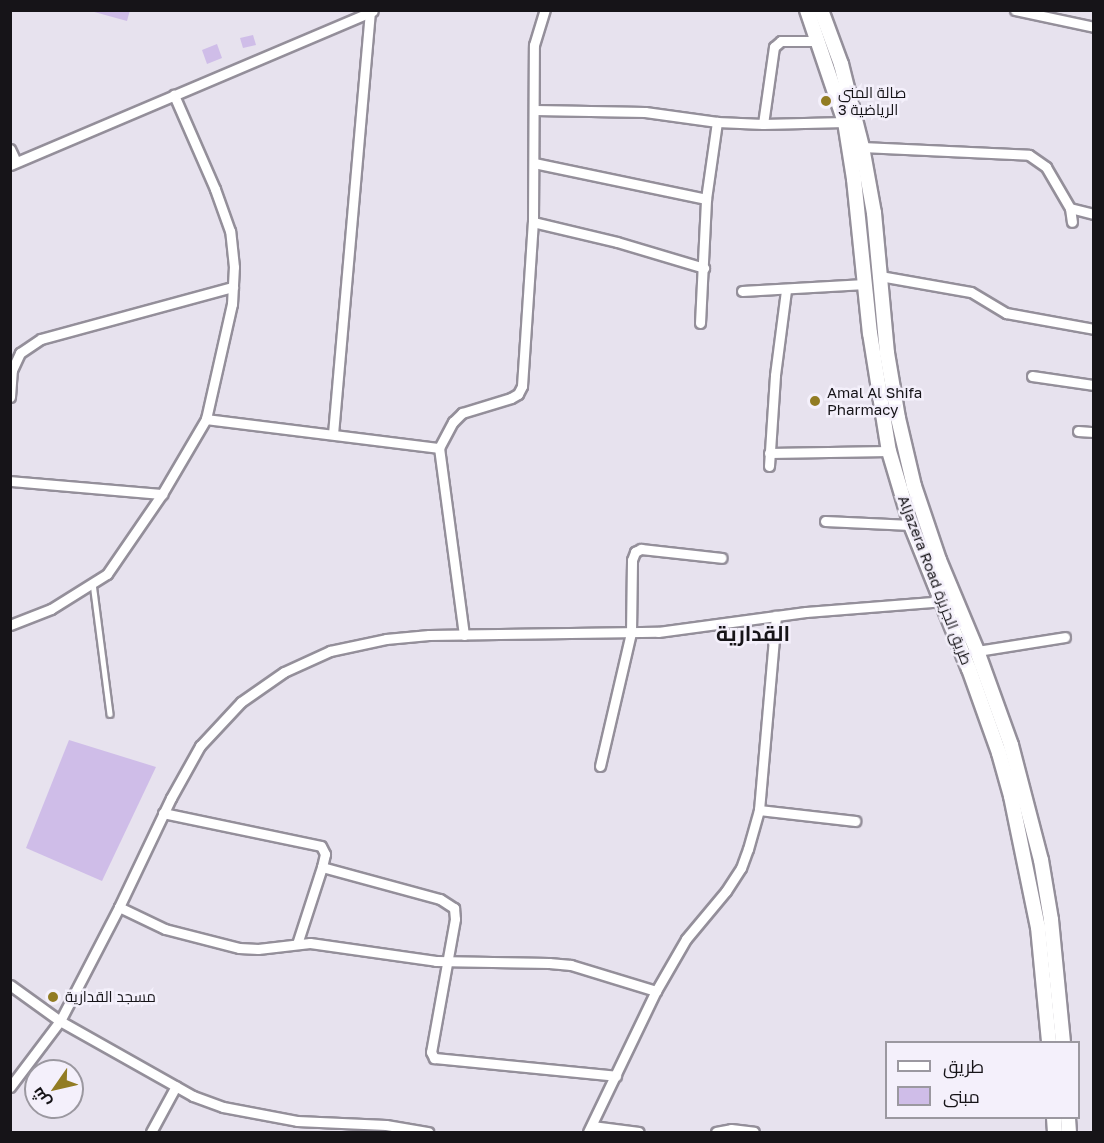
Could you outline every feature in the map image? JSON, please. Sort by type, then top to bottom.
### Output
[{"type":"main road","name":"Aljazera Road طريق الجزيزة","points":[[807,10],[845,122],[889,451],[911,525],[948,601],[977,651],[1011,745],[1041,860],[1052,920],[1063,1041]]},
{"type":"main road","name":"Aljazera Road طريق الجزيزة","points":[[821,10],[841,64],[862,147],[874,213],[887,353],[898,418],[948,601],[999,753],[1011,796],[1038,927],[1049,1041]]},
{"type":"street","points":[[464,635],[439,448],[453,422],[462,414],[511,399],[518,394],[522,386],[533,222],[534,45],[545,10]]},
{"type":"street","points":[[1015,10],[1094,27]]},
{"type":"street","points":[[10,149],[13,164],[372,11],[333,434]]},
{"type":"street","points":[[763,124],[774,47],[781,41],[819,41]]},
{"type":"street","points":[[10,625],[51,609],[106,574],[162,495],[206,419],[223,348],[234,267],[230,231],[215,189],[174,95]]},
{"type":"street","points":[[535,110],[645,112],[717,122],[763,124],[845,122]]},
{"type":"street","points":[[700,323],[706,199],[717,122]]},
{"type":"street","points":[[862,147],[1029,155],[1046,167],[1070,208],[1072,222]]},
{"type":"street","points":[[534,163],[706,199]]},
{"type":"street","points":[[1070,208],[1094,214]]},
{"type":"street","points":[[533,222],[617,242],[704,268]]},
{"type":"street","points":[[880,276],[971,292],[1006,313],[1094,329]]},
{"type":"street","points":[[742,291],[865,284]]},
{"type":"street","points":[[10,396],[12,370],[20,353],[41,339],[233,287]]},
{"type":"street","points":[[769,466],[786,290]]},
{"type":"street","points":[[1032,376],[1094,385]]},
{"type":"street","points":[[206,419],[439,448]]},
{"type":"street","points":[[1078,431],[1094,432]]},
{"type":"street","points":[[770,453],[889,451]]},
{"type":"street","points":[[10,482],[162,495]]},
{"type":"street","points":[[825,521],[911,525]]},
{"type":"street","points":[[600,766],[631,633],[634,552],[641,549],[722,558]]},
{"type":"street","points":[[10,1088],[60,1021],[119,907],[163,813],[200,746],[241,702],[284,672],[353,645],[429,635],[631,633],[693,629],[776,616],[948,601]]},
{"type":"street","points":[[639,1132],[590,1129],[656,991],[686,939],[726,891],[741,868],[759,810],[776,616]]},
{"type":"street","points":[[977,651],[1065,637]]},
{"type":"street","points":[[759,810],[855,821]]},
{"type":"street","points":[[163,813],[321,846],[325,854],[322,867],[297,944]]},
{"type":"street","points":[[322,867],[440,899],[454,908],[431,1052],[434,1058],[441,1061],[616,1076]]},
{"type":"street","points":[[119,907],[165,929],[239,948],[258,950],[310,943],[447,960],[571,965],[656,991]]},
{"type":"street","points":[[10,985],[60,1021],[193,1096],[245,1112],[297,1121],[386,1125],[428,1132]]},
{"type":"street","points":[[151,1132],[176,1086]]},
{"type":"street","points":[[716,1132],[730,1129],[754,1132]]},
{"type":"lane","points":[[93,583],[110,714]]},
{"type":"building","points":[[87,10],[130,10],[127,21]]},
{"type":"building","points":[[253,35],[256,45],[243,48],[240,38]]},
{"type":"building","points":[[217,44],[222,58],[207,64],[202,50]]},
{"type":"building","points":[[69,740],[156,767],[102,881],[26,848]]},
{"type":"place","name":"صالة المنى الرياضية 3","points":[[826,101]]},
{"type":"place","name":"Amal Al Shifa Pharmacy","points":[[815,401]]},
{"type":"place","name":"مسجد القدارية","points":[[53,997]]},
{"type":"district","name":"القدارية","points":[[753,633]]}]
